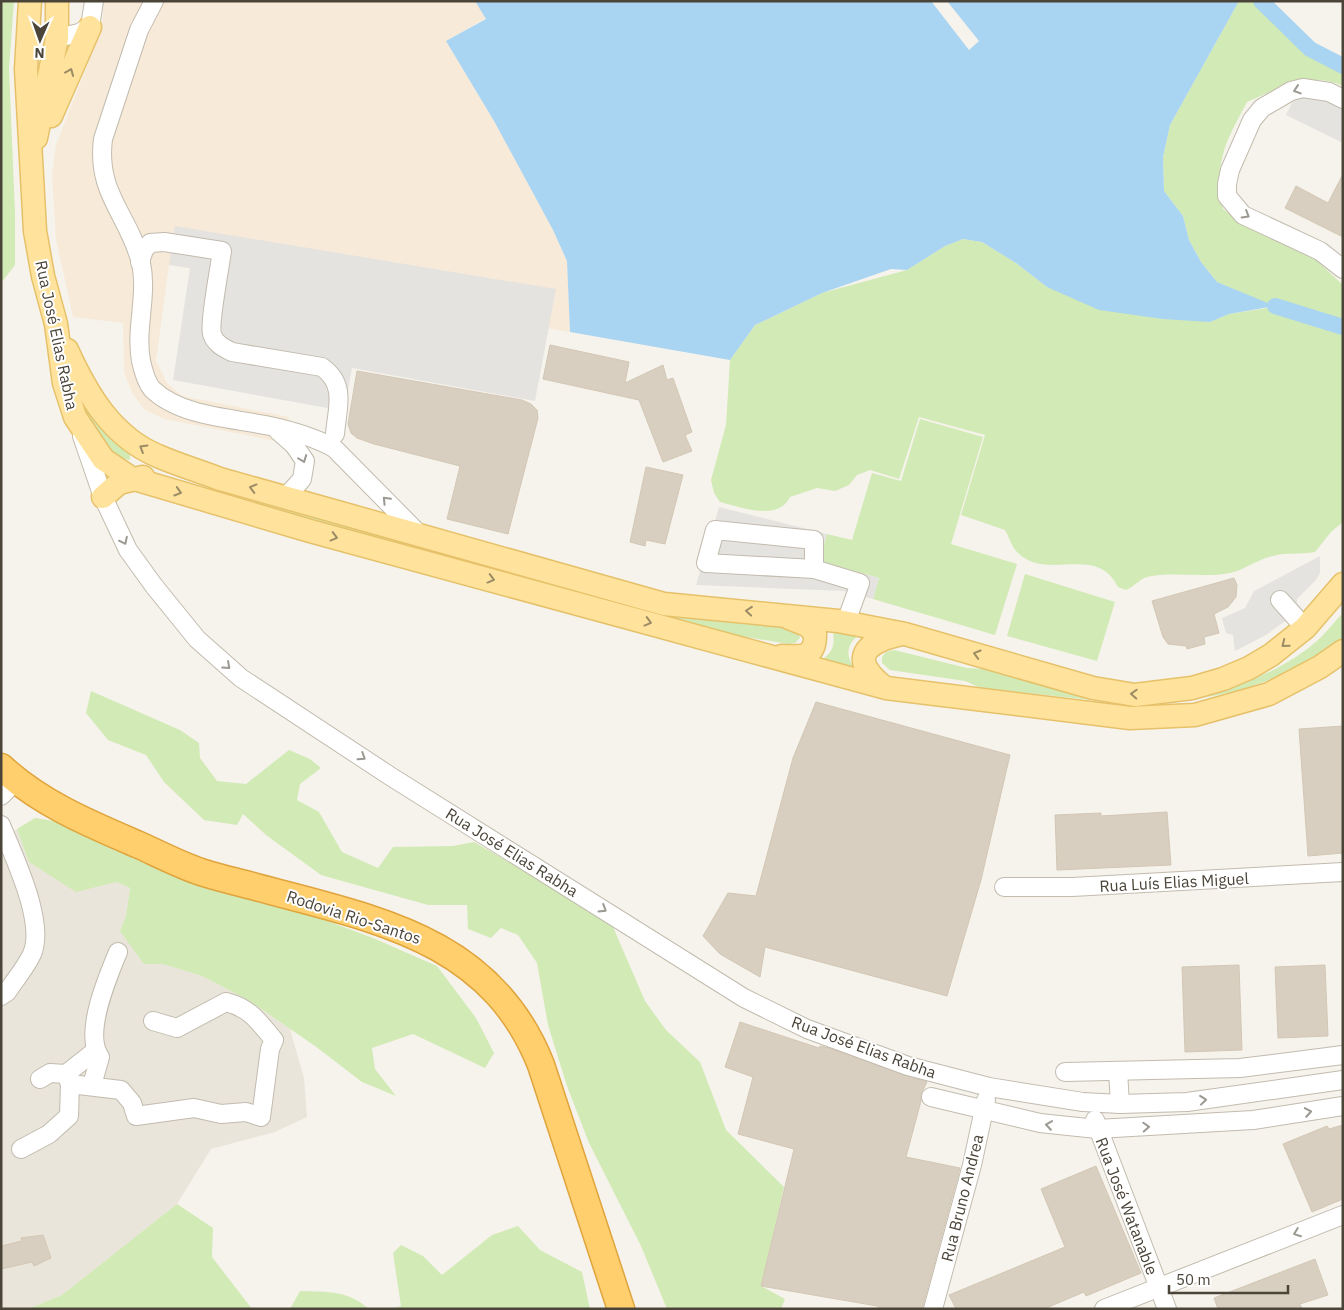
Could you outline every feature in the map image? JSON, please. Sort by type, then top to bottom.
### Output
[{"type":"highway","name":"Rodovia Rio-Santos","points":[[6,782],[67,814],[202,872],[350,912],[420,937],[468,966],[506,1000],[530,1035],[621,1309]]},
{"type":"main road","name":"Rua José Elias Rabha","points":[[30,1],[26,63],[35,231],[43,276],[56,324],[64,383],[75,417]]},
{"type":"main road","name":"Rua José Elias Rabha","points":[[30,165],[57,19]]},
{"type":"main road","points":[[26,63],[57,19],[68,29],[85,30],[30,165]]},
{"type":"main road","points":[[56,324],[80,378],[102,414],[125,437],[157,456],[220,478],[664,604],[777,613],[846,622],[905,634],[1093,688],[1134,695],[1192,688],[1223,679],[1271,655],[1305,628],[1343,584]]},
{"type":"main road","points":[[75,417],[103,460],[131,478],[310,531],[886,688],[1130,718],[1194,714],[1269,694],[1320,667],[1343,651]]},
{"type":"main road","points":[[103,497],[116,485],[131,478],[177,473],[220,478]]},
{"type":"main road","points":[[766,655],[802,657],[811,652],[815,642],[814,633],[806,625],[777,613]]},
{"type":"main road","points":[[886,688],[869,674],[864,666],[864,655],[868,647],[876,642],[905,634]]},
{"type":"street","points":[[85,30],[94,1]]},
{"type":"street","points":[[154,1],[139,30],[103,139],[101,155],[103,176],[108,194],[128,230],[144,279],[141,359],[146,378],[152,388],[166,399],[191,410],[273,426],[316,439],[334,448],[420,535]]},
{"type":"street","points":[[1343,99],[1329,92],[1303,88],[1291,91],[1262,108],[1252,120],[1230,170],[1227,184],[1227,196],[1243,214],[1320,251],[1343,269]]},
{"type":"street","points":[[140,262],[144,250],[150,244],[164,242],[222,251],[212,334],[219,346],[232,352],[322,368],[330,373],[336,381],[339,391],[335,434]]},
{"type":"street","name":"Rua José Elias Rabha","points":[[75,417],[103,497],[128,550],[154,586],[197,639],[241,678],[390,776],[744,998],[806,1029],[890,1060],[989,1087],[1086,1102],[1120,1104],[1187,1102],[1336,1081]]},
{"type":"street","points":[[273,426],[294,446],[305,461],[302,478],[286,497]]},
{"type":"street","points":[[814,569],[814,540],[715,530],[706,563],[814,569],[860,583],[846,622]]},
{"type":"street","points":[[1280,600],[1305,628]]},
{"type":"street","points":[[1,825],[24,879],[36,930],[33,953],[7,992],[1,996]]},
{"type":"street","name":"Rua Luís Elias Miguel","points":[[1004,887],[1081,887],[1343,872]]},
{"type":"street","points":[[92,1085],[100,1057],[95,1051],[95,1028],[102,995],[118,952]]},
{"type":"street","points":[[40,1079],[50,1073],[92,1085],[121,1090],[132,1103],[136,1116],[194,1108],[221,1114],[246,1112],[261,1117],[270,1049],[274,1040],[256,1018],[242,1006],[226,1002],[177,1028],[153,1021]]},
{"type":"street","points":[[21,1149],[50,1134],[69,1116],[68,1079],[95,1051]]},
{"type":"street","points":[[1120,1104],[1118,1071],[1240,1068],[1334,1056],[1336,1081]]},
{"type":"street","points":[[1240,1068],[1246,1095]]},
{"type":"street","name":"Rua José Watanable","points":[[1118,1071],[1069,1072],[1086,1102],[1167,1309]]},
{"type":"street","name":"Rua Bruno Andrea","points":[[933,1309],[972,1165],[989,1087]]},
{"type":"street","points":[[931,1097],[1040,1124],[1097,1129],[1253,1120],[1343,1106]]},
{"type":"street","points":[[1104,1309],[1343,1215]]},
{"type":"shaded area","points":[[104,1],[475,1],[486,18],[446,41],[494,121],[553,230],[567,261],[570,332],[169,265],[156,361],[167,383],[182,396],[289,417],[286,443],[164,419],[145,410],[132,393],[124,372],[123,323],[73,317],[56,239],[52,175],[56,145],[102,27]]},
{"type":"shaded area","points":[[1296,95],[1343,103],[1343,143],[1286,115]]},
{"type":"shaded area","points":[[175,226],[556,289],[535,401],[352,368],[344,411],[173,380],[190,268],[169,265]]},
{"type":"shaded area","points":[[719,507],[827,534],[819,561],[879,578],[873,599],[843,591],[696,585]]},
{"type":"shaded area","points":[[1320,556],[1320,573],[1316,580],[1297,599],[1297,603],[1305,612],[1292,624],[1288,619],[1266,635],[1235,651],[1233,635],[1226,633],[1222,618],[1245,608],[1254,591]]},
{"type":"shaded area","points":[[17,829],[29,862],[76,891],[116,882],[130,888],[126,916],[120,931],[163,964],[202,976],[248,1000],[290,1029],[304,1078],[307,1117],[275,1132],[211,1149],[177,1204],[62,1295],[28,1309],[1,1309],[1,843]]},
{"type":"green space","points":[[1,1],[14,1],[9,69],[15,212],[15,265],[1,283]]},
{"type":"green space","points":[[1239,1],[1261,1],[1310,49],[1343,66],[1343,86],[1318,80],[1294,83],[1247,102],[1227,141],[1223,153],[1220,178],[1223,209],[1250,229],[1316,260],[1343,285],[1343,522],[1331,532],[1315,552],[1273,556],[1230,573],[1148,577],[1126,590],[1118,587],[1109,574],[1097,567],[1043,564],[1030,561],[1016,551],[1005,530],[961,515],[985,435],[919,417],[899,479],[870,470],[857,475],[849,485],[835,491],[817,488],[790,497],[784,505],[768,511],[758,511],[720,502],[714,493],[711,480],[726,425],[730,360],[755,325],[822,293],[907,270],[945,246],[963,239],[982,242],[1016,263],[1047,287],[1210,322],[1229,314],[1274,307],[1217,282],[1201,262],[1189,240],[1183,216],[1164,191],[1163,157],[1170,125]]},
{"type":"green space","points":[[73,382],[118,444],[130,455],[130,460],[120,457],[101,441],[87,417]]},
{"type":"green space","points":[[920,419],[983,437],[951,544],[1017,564],[995,635],[873,599],[879,578],[819,561],[827,534],[852,540],[872,473],[901,481]]},
{"type":"green space","points":[[251,502],[273,502],[792,628],[798,631],[800,638],[795,643],[789,644],[698,629]]},
{"type":"green space","points":[[1025,574],[1115,602],[1097,661],[1007,636]]},
{"type":"green space","points":[[1343,613],[1343,639],[1307,661],[1254,686],[1214,696],[1192,699],[1242,684],[1289,661],[1324,635]]},
{"type":"green space","points":[[826,625],[859,635],[851,643],[848,652],[850,661],[856,670],[820,661],[830,652],[834,642],[833,632]]},
{"type":"green space","points":[[894,650],[967,668],[1006,670],[1137,705],[981,688],[965,681],[890,670],[882,663],[882,657],[886,652]]},
{"type":"green space","points":[[91,691],[180,730],[199,743],[200,758],[217,781],[246,784],[289,750],[310,759],[321,768],[300,784],[297,800],[319,812],[342,852],[378,868],[393,847],[453,846],[474,842],[610,920],[645,1001],[666,1030],[700,1062],[726,1130],[784,1187],[761,1286],[785,1299],[781,1309],[667,1309],[641,1246],[589,1143],[567,1086],[548,1025],[537,963],[518,935],[501,928],[491,938],[468,929],[467,905],[428,905],[321,875],[266,835],[243,814],[237,825],[204,820],[164,782],[146,755],[108,740],[86,713]]},
{"type":"green space","points":[[35,818],[66,823],[373,938],[437,966],[476,1018],[494,1053],[485,1068],[413,1034],[372,1048],[375,1069],[396,1096],[362,1082],[315,1046],[248,1000],[202,976],[163,964],[144,964],[120,931],[126,916],[130,888],[116,882],[76,892],[29,862],[17,829]]},
{"type":"green space","points":[[177,1204],[213,1228],[212,1257],[252,1309],[28,1309],[62,1295]]},
{"type":"green space","points":[[518,1226],[540,1250],[582,1272],[590,1309],[392,1309],[401,1306],[393,1253],[401,1245],[423,1256],[442,1275],[492,1235]]},
{"type":"green space","points":[[300,1291],[345,1295],[369,1309],[290,1309]]},
{"type":"water","points":[[475,1],[931,1],[969,50],[979,41],[947,1],[1239,1],[1170,125],[1163,157],[1164,191],[1183,216],[1189,240],[1201,262],[1217,282],[1275,306],[1229,314],[1210,322],[1163,319],[1099,310],[1047,287],[1016,263],[982,242],[963,239],[945,246],[907,270],[891,269],[822,293],[755,325],[730,360],[570,332],[567,261],[553,230],[494,121],[446,41],[486,19]]},
{"type":"building","points":[[1343,174],[1343,237],[1285,208],[1296,186],[1328,203]]},
{"type":"building","points":[[550,345],[629,362],[625,383],[663,365],[667,380],[673,378],[692,432],[685,435],[692,451],[663,462],[639,400],[543,379]]},
{"type":"building","points":[[357,371],[522,400],[531,404],[537,410],[538,418],[508,534],[447,519],[460,466],[374,444],[357,438],[351,433],[348,424]]},
{"type":"building","points":[[646,467],[683,475],[665,544],[646,540],[645,546],[630,542]]},
{"type":"building","points":[[1234,578],[1237,585],[1236,597],[1228,607],[1214,614],[1219,633],[1204,637],[1205,644],[1187,649],[1186,646],[1168,644],[1163,637],[1152,601]]},
{"type":"building","points":[[816,702],[1010,755],[981,880],[947,996],[765,947],[760,977],[720,954],[703,936],[728,893],[756,896],[793,758]]},
{"type":"building","points":[[1343,726],[1343,853],[1308,856],[1299,729]]},
{"type":"building","points":[[1167,812],[1171,865],[1057,870],[1055,815],[1101,813],[1101,816]]},
{"type":"building","points":[[1239,965],[1242,1050],[1185,1052],[1182,967]]},
{"type":"building","points":[[1325,965],[1328,1036],[1278,1038],[1275,967]]},
{"type":"building","points":[[740,1022],[819,1048],[820,1046],[829,1048],[927,1082],[921,1094],[921,1101],[906,1157],[960,1168],[922,1309],[880,1309],[877,1306],[761,1286],[794,1149],[738,1134],[753,1077],[725,1067]]},
{"type":"building","points":[[1343,1125],[1343,1199],[1312,1212],[1283,1144],[1327,1126],[1329,1129]]},
{"type":"building","points":[[1096,1166],[1141,1273],[1086,1296],[1084,1292],[1044,1309],[956,1309],[949,1295],[1065,1247],[1041,1189]]},
{"type":"building","points":[[43,1235],[51,1258],[34,1266],[32,1262],[1,1269],[1,1246],[22,1241],[21,1238]]},
{"type":"building","points":[[1315,1259],[1328,1295],[1300,1304],[1302,1309],[1218,1309],[1214,1298]]},
{"type":"waterway","points":[[1261,1],[1310,49],[1343,66]]},
{"type":"waterway","points":[[1275,306],[1343,327]]}]
